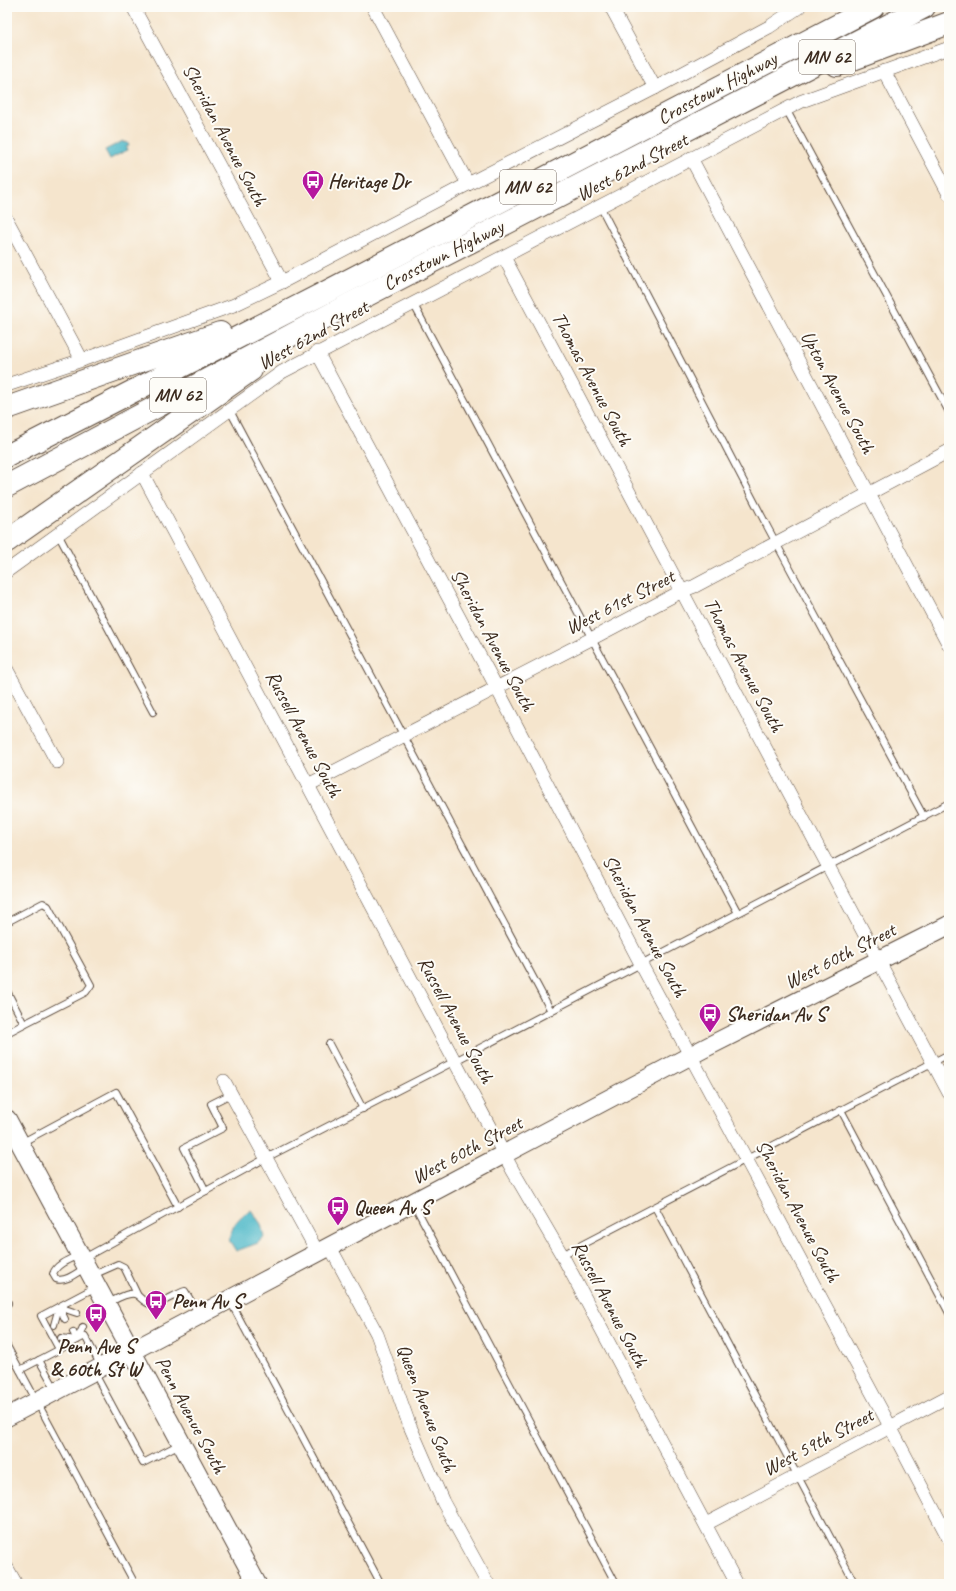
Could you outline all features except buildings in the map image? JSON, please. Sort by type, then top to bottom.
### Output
[{"type":"highway","points":[[722,86],[840,7]]},
{"type":"highway","name":"Crosstown Highway","points":[[7,456],[334,288],[873,7]]},
{"type":"highway","name":"Crosstown Highway","points":[[7,486],[350,304],[729,106],[924,7]]},
{"type":"highway","points":[[729,106],[949,23]]},
{"type":"highway","points":[[7,408],[198,342],[334,288]]},
{"type":"highway","points":[[7,541],[222,390],[350,304]]},
{"type":"street","name":"Sheridan Avenue South","points":[[133,7],[282,282]]},
{"type":"street","points":[[373,7],[468,184]]},
{"type":"street","points":[[611,7],[655,88]]},
{"type":"street","points":[[7,385],[82,360],[234,305],[282,282],[655,88],[769,27],[799,7]]},
{"type":"street","name":"West 62nd Street","points":[[7,571],[229,409],[282,372],[318,352],[504,257],[802,101],[949,48]]},
{"type":"street","points":[[884,71],[949,194]]},
{"type":"street","name":"Upton Avenue South","points":[[691,158],[949,645]]},
{"type":"street","points":[[7,220],[82,360]]},
{"type":"street","name":"Thomas Avenue South","points":[[504,257],[949,1093]]},
{"type":"street","name":"Sheridan Avenue South","points":[[318,352],[641,964],[692,1056],[949,1539]]},
{"type":"street","name":"West 61st Street","points":[[308,784],[682,591],[695,586],[949,451]]},
{"type":"street","name":"Russell Avenue South","points":[[142,473],[505,1155],[562,1256],[737,1584]]},
{"type":"street","points":[[7,670],[57,762]]},
{"type":"street","name":"West 60th Street","points":[[7,1417],[133,1352],[692,1056],[949,925]]},
{"type":"street","name":"Queen Avenue South","points":[[224,1081],[266,1158],[377,1334],[409,1424],[443,1502],[488,1584]]},
{"type":"street","name":"Penn Avenue South","points":[[7,1119],[257,1584]]},
{"type":"street","name":"West 59th Street","points":[[706,1524],[949,1396]]},
{"type":"street","points":[[7,1568],[16,1584]]},
{"type":"lane","points":[[786,109],[949,412]]},
{"type":"lane","points":[[600,206],[776,542],[924,817]]},
{"type":"lane","points":[[413,303],[738,914]]},
{"type":"lane","points":[[229,409],[551,1010]]},
{"type":"lane","points":[[58,534],[153,712]]},
{"type":"lane","points":[[200,1316],[185,1291],[161,1302],[149,1304],[140,1299],[124,1266],[118,1264],[88,1268],[60,1265],[53,1274],[56,1279],[59,1280],[88,1268],[178,1206],[266,1158],[949,804]]},
{"type":"lane","points":[[7,922],[43,903],[48,906],[91,985],[86,992],[7,1033]]},
{"type":"lane","points":[[7,991],[24,1024]]},
{"type":"lane","points":[[329,1044],[363,1109]]},
{"type":"lane","points":[[562,1256],[949,1054]]},
{"type":"lane","points":[[21,1143],[116,1092],[178,1206]]},
{"type":"lane","points":[[206,1191],[184,1148],[223,1128],[211,1104],[230,1094]]},
{"type":"lane","points":[[841,1110],[949,1312]]},
{"type":"lane","points":[[413,1203],[616,1584]]},
{"type":"lane","points":[[655,1207],[855,1584]]},
{"type":"lane","points":[[54,1324],[58,1307],[88,1268]]},
{"type":"lane","points":[[107,1303],[131,1293],[137,1294]]},
{"type":"lane","points":[[229,1300],[381,1584]]},
{"type":"lane","points":[[58,1307],[65,1319]]},
{"type":"lane","points":[[59,1349],[41,1316],[58,1307],[77,1313]]},
{"type":"lane","points":[[77,1340],[84,1327]]},
{"type":"lane","points":[[72,1332],[77,1340]]},
{"type":"lane","points":[[20,1370],[85,1336],[98,1370],[143,1463],[182,1444]]},
{"type":"lane","points":[[61,1338],[77,1340]]},
{"type":"lane","points":[[7,1346],[135,1584]]},
{"type":"lane","points":[[39,1360],[57,1391]]},
{"type":"water","points":[[123,141],[124,143],[127,142],[129,146],[126,147],[127,150],[110,159],[105,150]]},
{"type":"water","points":[[251,1210],[261,1224],[264,1237],[258,1243],[236,1251],[229,1240],[232,1230],[236,1222]]},
{"type":"place","name":"Heritage Dr","points":[[313,200]]},
{"type":"place","name":"Sheridan Av S","points":[[710,1034]]},
{"type":"place","name":"Queen Av S","points":[[338,1226]]},
{"type":"place","name":"Penn Av S","points":[[156,1320]]},
{"type":"place","name":"Penn Ave S & 60th St W","points":[[96,1334]]}]
